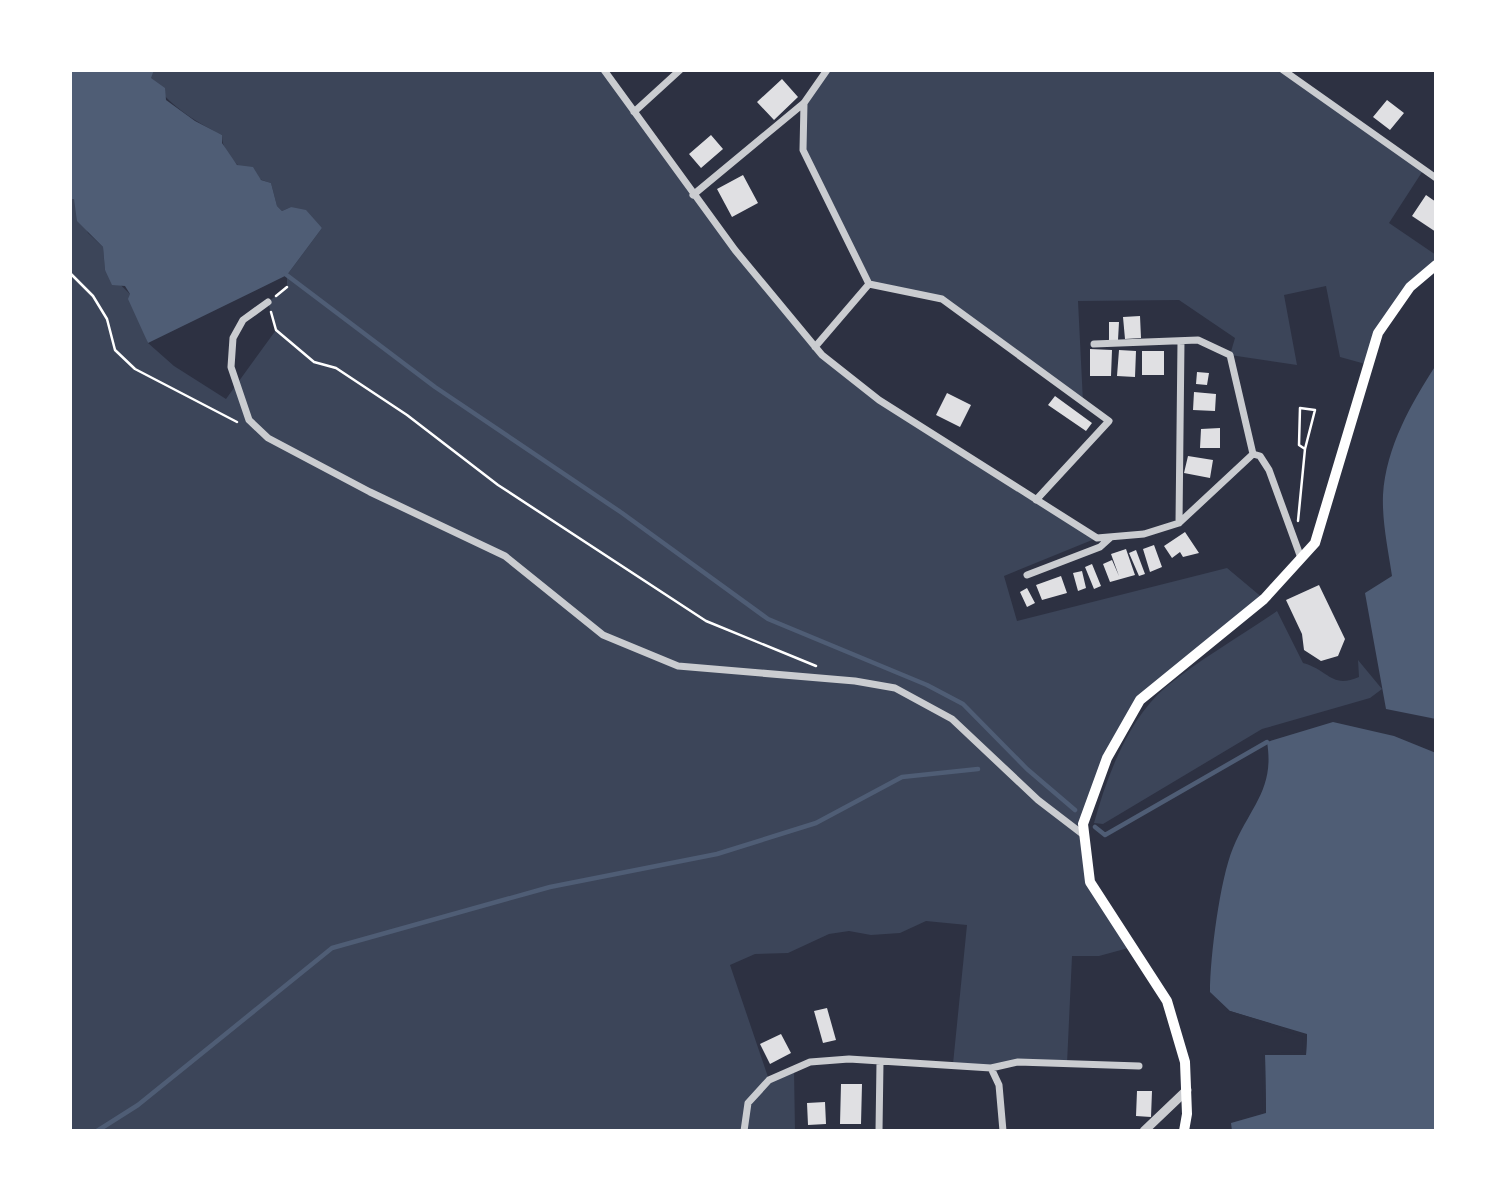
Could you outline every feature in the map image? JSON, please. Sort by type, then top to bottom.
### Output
[{"type":"main road","points":[[1184,1131],[1187,1090],[1185,1062],[1167,1001],[1090,882],[1083,824],[1107,758],[1140,700],[1264,599],[1315,543],[1378,333],[1410,287],[1436,265]]},
{"type":"street","points":[[604,70],[693,195],[815,346],[879,400],[1097,538],[1144,534],[1179,523],[1253,454]]},
{"type":"street","points":[[634,112],[680,70]]},
{"type":"street","points":[[693,195],[804,103],[827,70]]},
{"type":"street","points":[[1283,70],[1436,178]]},
{"type":"street","points":[[804,103],[803,150],[869,284]]},
{"type":"street","points":[[815,346],[869,284]]},
{"type":"street","points":[[869,284],[942,299],[1109,421],[1036,500]]},
{"type":"street","points":[[268,302],[243,320],[233,338],[231,367],[249,420],[268,438],[370,492],[505,556],[603,635],[678,666],[855,681],[895,688],[951,719],[1038,800],[1085,836]]},
{"type":"street","points":[[1094,344],[1198,340],[1230,355],[1253,454]]},
{"type":"street","points":[[1179,523],[1181,341]]},
{"type":"street","points":[[1253,454],[1260,456],[1269,470],[1301,558]]},
{"type":"street","points":[[1027,575],[1100,547],[1110,538]]},
{"type":"street","points":[[744,1131],[748,1102],[769,1080],[810,1062],[849,1059],[991,1068],[1018,1062],[1139,1066]]},
{"type":"street","points":[[879,1131],[880,1062]]},
{"type":"street","points":[[991,1068],[999,1085],[1003,1131]]},
{"type":"street","points":[[1144,1131],[1187,1090]]},
{"type":"path","points":[[70,274],[93,296],[107,319],[115,350],[135,369],[244,425]]},
{"type":"path","points":[[287,287],[268,302],[276,330],[314,362],[336,368],[407,415],[498,485],[706,621],[817,666]]},
{"type":"path","points":[[1294,533],[1301,513],[1306,449],[1315,410],[1300,408],[1299,445],[1306,449]]},
{"type":"shaded area","points":[[70,70],[154,70],[151,78],[165,88],[166,100],[195,121],[222,135],[222,143],[237,165],[253,167],[261,180],[271,183],[277,206],[282,211],[291,207],[306,210],[322,228],[287,275],[148,343],[128,299],[130,294],[125,286],[112,285],[105,270],[103,247],[77,221],[74,199],[70,199]]},
{"type":"shaded area","points":[[154,70],[604,70],[693,195],[822,355],[879,400],[1097,538],[1004,576],[1017,621],[1227,568],[1264,599],[1140,700],[1107,758],[1083,824],[1090,882],[1132,947],[1099,956],[1072,956],[1067,1064],[953,1064],[967,925],[926,921],[900,933],[871,935],[849,931],[829,934],[788,953],[755,954],[730,965],[769,1080],[794,1069],[795,1131],[70,1131],[70,199],[74,199],[88,233],[103,247],[105,270],[130,294],[148,343],[174,366],[226,399],[276,330],[268,302],[287,287],[287,275],[322,228],[291,207],[282,211],[277,206],[271,183],[246,172],[226,152],[222,135],[173,104],[150,78]]},
{"type":"shaded area","points":[[827,70],[1283,70],[1424,169],[1389,223],[1436,255],[1436,265],[1403,298],[1380,335],[1369,365],[1340,357],[1326,286],[1284,295],[1297,365],[1230,355],[1235,338],[1179,300],[1078,301],[1083,402],[942,299],[869,284],[803,150],[804,103]]},
{"type":"shaded area","points":[[1436,365],[1436,719],[1386,709],[1365,593],[1392,576],[1383,515],[1385,477],[1401,427]]},
{"type":"shaded area","points":[[1277,611],[1303,663],[1342,681],[1359,677],[1358,660],[1382,689],[1370,698],[1262,729],[1103,824],[1094,823],[1105,786],[1121,749],[1153,700],[1193,667]]},
{"type":"shaded area","points":[[1333,722],[1394,736],[1436,753],[1436,1131],[1232,1131],[1231,1123],[1266,1113],[1265,1055],[1306,1055],[1307,1035],[1230,1011],[1210,992],[1214,939],[1228,862],[1264,785],[1269,758],[1267,742]]},
{"type":"pier","points":[[1226,1012],[1307,1034],[1306,1055],[1265,1055],[1266,1113],[1258,1112],[1263,1110],[1262,1054],[1302,1052],[1303,1037]]},
{"type":"building","points":[[782,79],[798,97],[774,120],[757,102]]},
{"type":"building","points":[[1387,100],[1404,113],[1390,130],[1373,117]]},
{"type":"building","points":[[711,135],[723,149],[701,168],[689,154]]},
{"type":"building","points":[[743,175],[758,203],[732,217],[717,189]]},
{"type":"building","points":[[1426,195],[1436,202],[1436,232],[1412,216]]},
{"type":"building","points":[[1140,316],[1141,338],[1125,339],[1123,317]]},
{"type":"building","points":[[1109,322],[1119,322],[1118,340],[1109,340]]},
{"type":"building","points":[[1090,349],[1112,350],[1111,376],[1090,376]]},
{"type":"building","points":[[1119,350],[1136,351],[1135,377],[1117,376]]},
{"type":"building","points":[[1142,351],[1164,351],[1164,375],[1142,375]]},
{"type":"building","points":[[1197,372],[1209,373],[1207,385],[1196,384]]},
{"type":"building","points":[[1194,392],[1216,394],[1215,411],[1193,410]]},
{"type":"building","points":[[947,393],[971,405],[960,427],[936,415]]},
{"type":"building","points":[[1055,396],[1092,423],[1086,431],[1048,405]]},
{"type":"building","points":[[1220,428],[1220,448],[1200,448],[1201,429]]},
{"type":"building","points":[[1188,456],[1213,460],[1210,478],[1184,473]]},
{"type":"building","points":[[1185,532],[1199,553],[1183,557],[1180,552],[1172,558],[1164,546]]},
{"type":"building","points":[[1154,545],[1162,567],[1150,572],[1143,549]]},
{"type":"building","points":[[1126,549],[1135,575],[1110,582],[1103,564],[1112,560],[1119,576],[1111,554]]},
{"type":"building","points":[[1136,550],[1145,574],[1139,576],[1129,553]]},
{"type":"building","points":[[1092,564],[1101,586],[1094,589],[1085,567]]},
{"type":"building","points":[[1082,571],[1086,588],[1078,591],[1073,573]]},
{"type":"building","points":[[1061,576],[1067,593],[1042,600],[1036,585]]},
{"type":"building","points":[[1319,585],[1345,639],[1338,656],[1321,661],[1304,650],[1302,634],[1286,600]]},
{"type":"building","points":[[1027,588],[1035,603],[1027,607],[1020,592]]},
{"type":"building","points":[[827,1008],[836,1040],[823,1043],[814,1011]]},
{"type":"building","points":[[781,1034],[791,1053],[770,1064],[760,1044]]},
{"type":"building","points":[[841,1084],[862,1084],[861,1124],[840,1124]]},
{"type":"building","points":[[1137,1091],[1152,1091],[1151,1117],[1136,1116]]},
{"type":"building","points":[[825,1102],[826,1124],[808,1125],[807,1103]]},
{"type":"waterway","points":[[284,273],[435,387],[622,513],[768,619],[927,685],[963,704],[1027,769],[1075,810]]},
{"type":"waterway","points":[[1095,827],[1105,835],[1267,742]]},
{"type":"waterway","points":[[97,1131],[138,1105],[332,948],[550,887],[717,854],[816,823],[902,777],[978,769]]}]
